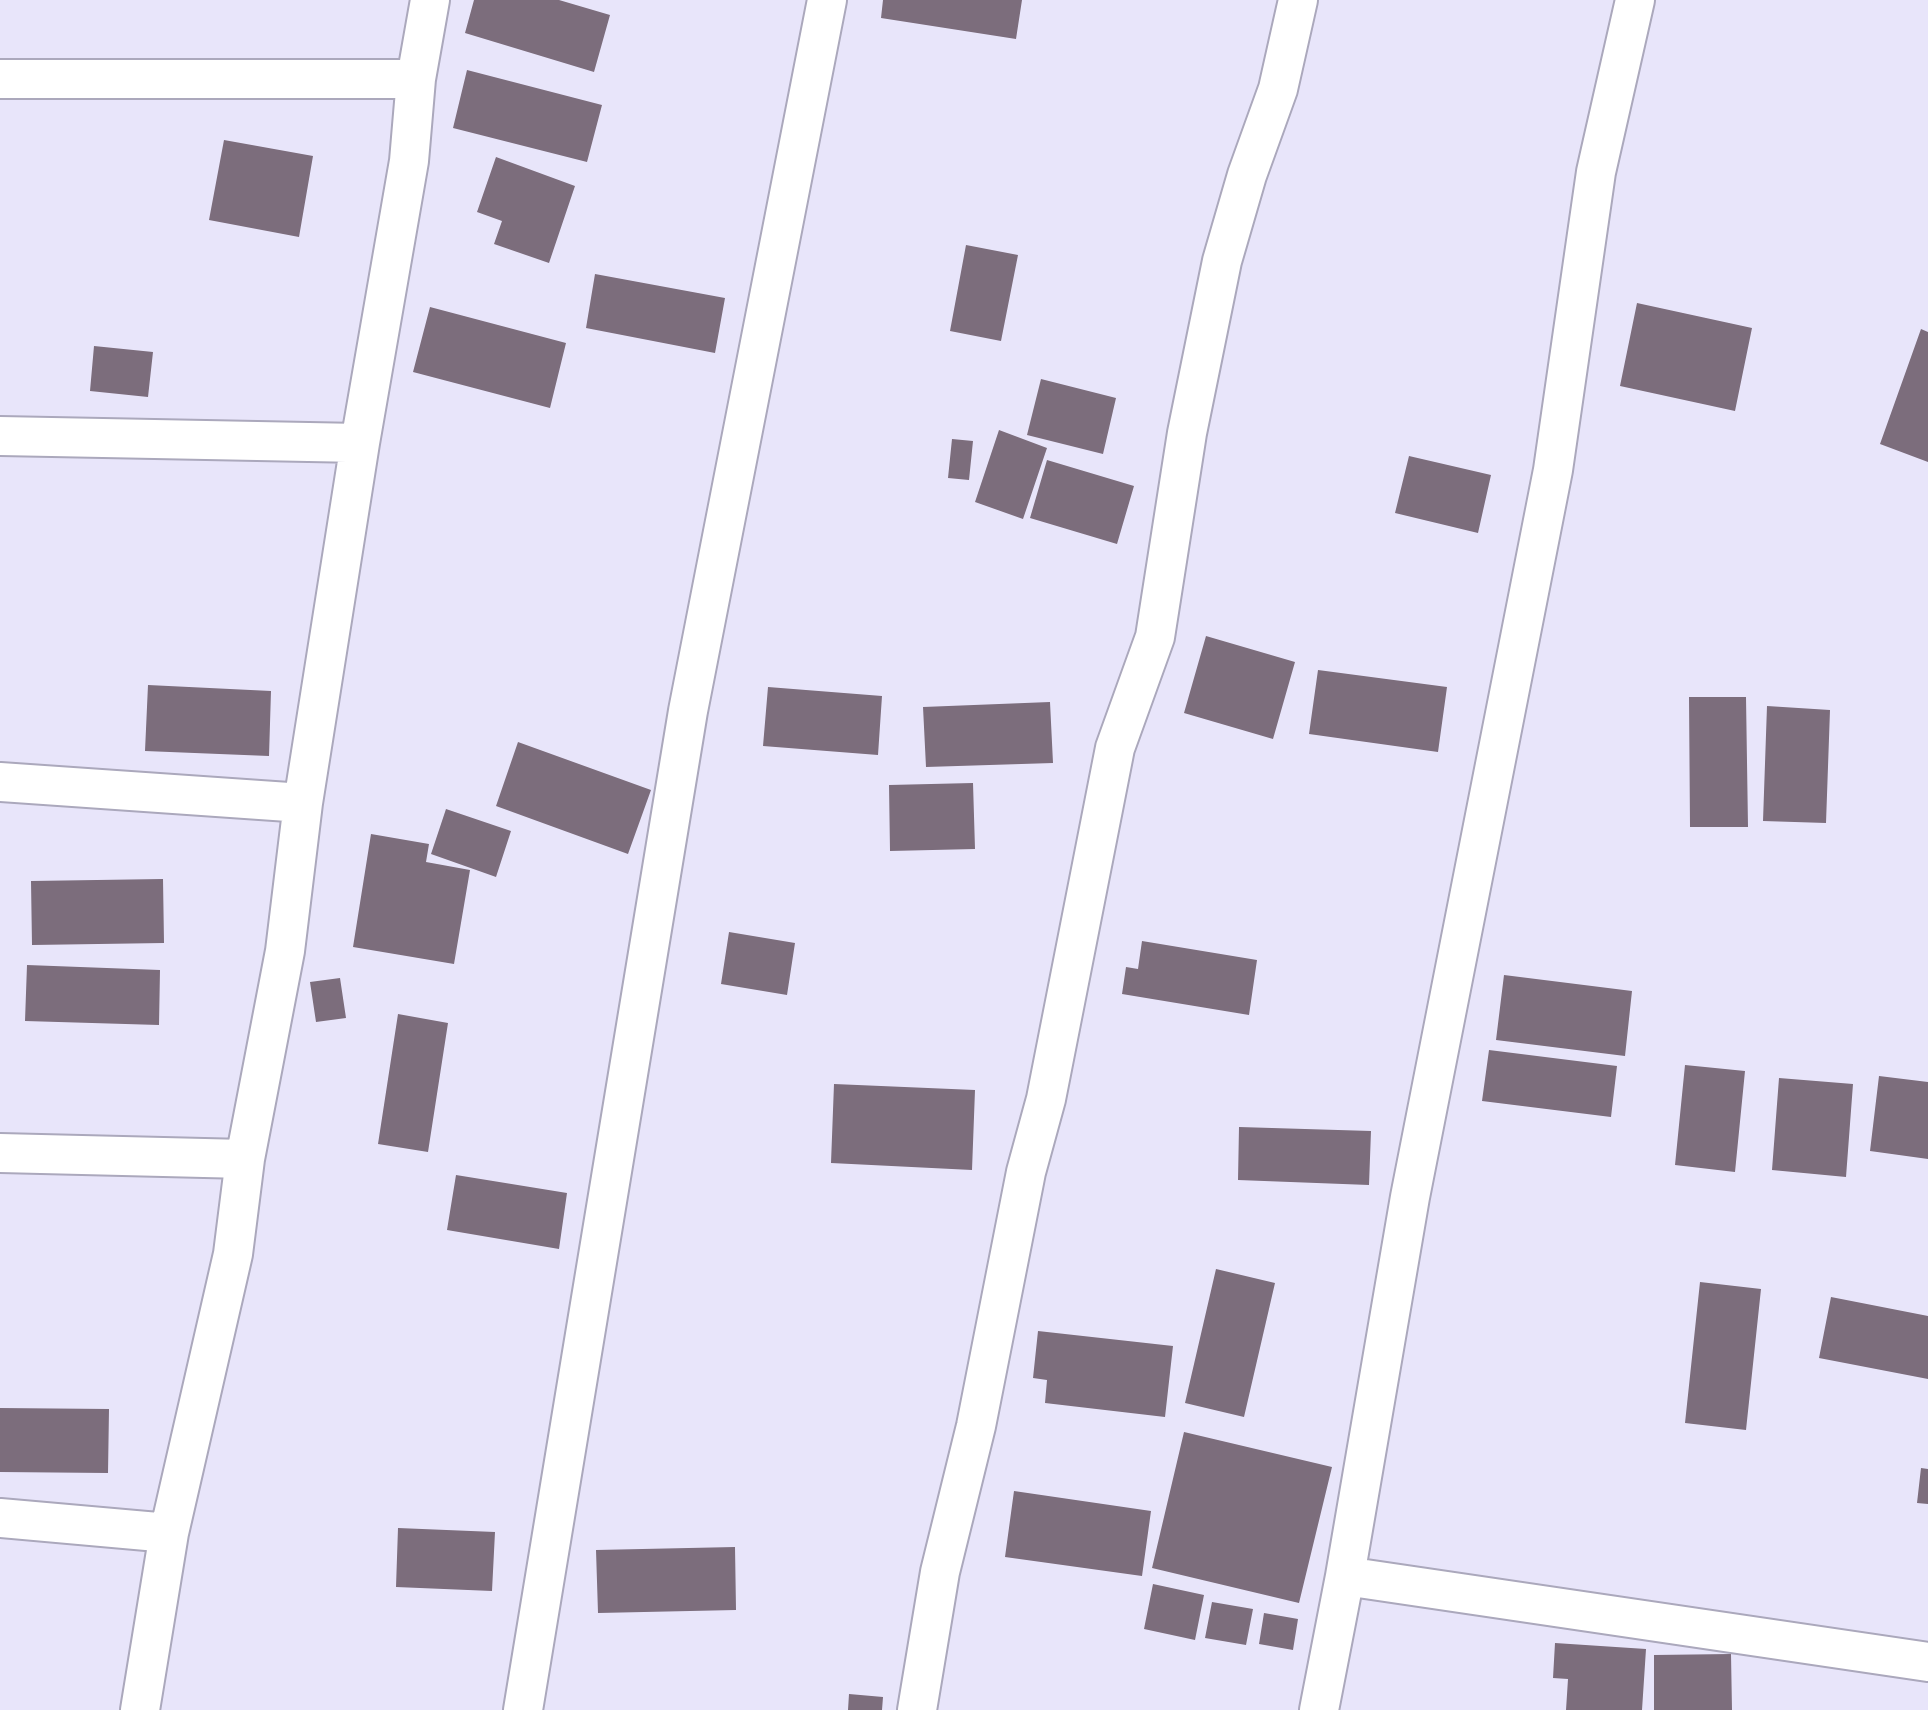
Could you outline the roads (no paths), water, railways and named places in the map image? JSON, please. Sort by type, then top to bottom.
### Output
[{"type":"street","points":[[141,1710],[169,1533],[233,1254],[245,1159],[285,951],[303,803],[360,443],[409,161],[416,79],[430,0]]},
{"type":"street","points":[[523,1710],[688,711],[827,0]]},
{"type":"street","points":[[917,1710],[940,1572],[976,1426],[1026,1172],[1046,1099],[1115,748],[1156,637],[1187,433],[1222,261],[1247,175],[1278,89],[1298,0]]},
{"type":"street","points":[[1319,1710],[1345,1576],[1409,1197],[1553,470],[1596,172],[1635,0]]},
{"type":"street","points":[[0,79],[416,79]]},
{"type":"street","points":[[0,436],[360,443]]},
{"type":"street","points":[[0,782],[303,803]]},
{"type":"street","points":[[0,1153],[245,1159]]},
{"type":"street","points":[[0,1518],[169,1533]]},
{"type":"street","points":[[1345,1576],[1928,1662]]}]
